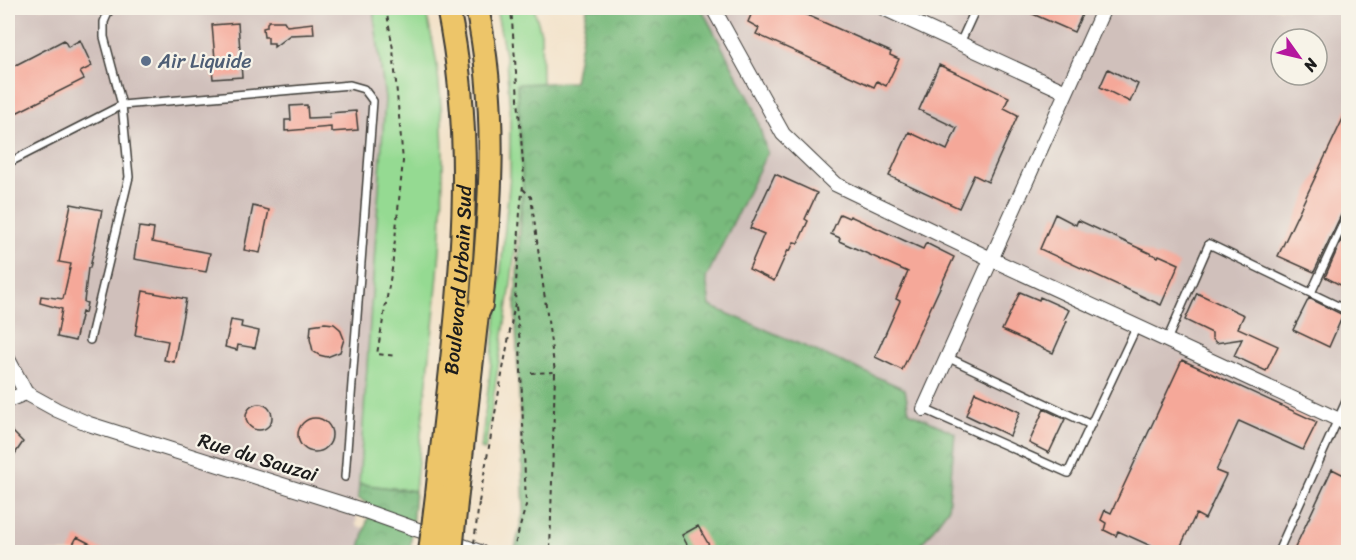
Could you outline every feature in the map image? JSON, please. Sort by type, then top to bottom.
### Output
[{"type":"highway","name":"Boulevard Urbain Sud","points":[[430,552],[457,500],[460,271],[465,143],[461,88],[448,8]]},
{"type":"highway","points":[[466,8],[477,73],[482,150],[481,217],[475,304],[477,314]]},
{"type":"highway","points":[[477,8],[489,86],[492,150],[482,304],[477,314]]},
{"type":"highway","points":[[477,314],[490,300],[502,160],[501,99],[490,8]]},
{"type":"highway","name":"Boulevard Urbain Sud","points":[[451,552],[477,314]]},
{"type":"street","points":[[713,8],[783,134],[835,184],[1343,422]]},
{"type":"street","points":[[883,8],[906,12],[960,43],[1066,92]]},
{"type":"street","points":[[924,409],[1104,8]]},
{"type":"street","points":[[8,359],[26,393],[8,400]]},
{"type":"street","name":"Rue du Sauzai","points":[[26,393],[89,424],[365,511],[480,552]]},
{"type":"lane","points":[[90,340],[129,177],[122,105],[104,38],[104,22],[110,8]]},
{"type":"lane","points":[[960,43],[976,8]]},
{"type":"lane","points":[[8,163],[122,105],[350,85],[364,89],[373,101],[345,477]]},
{"type":"lane","points":[[1311,293],[1348,213]]},
{"type":"lane","points":[[1167,340],[1209,244],[1348,311]]},
{"type":"lane","points":[[924,409],[1068,473],[1137,326]]},
{"type":"lane","points":[[947,357],[1090,425]]},
{"type":"lane","points":[[1278,552],[1343,422],[1348,397]]},
{"type":"path","points":[[386,8],[393,49],[403,161],[392,269],[377,354],[397,356]]},
{"type":"path","points":[[511,8],[524,176],[515,303],[520,343],[526,505],[513,552]]},
{"type":"path","points":[[523,189],[531,197],[555,372],[550,552]]},
{"type":"path","points":[[473,552],[457,500],[515,303]]},
{"type":"path","points":[[531,373],[555,372]]},
{"type":"shaded area","points":[[8,8],[373,8],[385,99],[356,526],[365,528],[359,552],[8,552]]},
{"type":"shaded area","points":[[701,8],[1348,8],[1348,552],[916,552],[948,509],[955,433],[909,412],[905,389],[710,306],[706,278],[767,153],[754,107]]},
{"type":"green space","points":[[373,8],[425,8],[438,74],[442,126],[441,231],[415,491],[359,484],[385,99]]},
{"type":"green space","points":[[496,8],[534,8],[541,33],[542,83],[517,85],[523,187],[510,291],[485,450],[481,449],[510,175],[510,110],[506,60]]},
{"type":"green space","points":[[587,8],[701,8],[754,107],[767,153],[706,278],[710,306],[905,389],[909,412],[955,433],[948,509],[916,552],[526,552],[515,549],[524,510],[515,303],[523,189],[517,84],[574,82]]},
{"type":"green space","points":[[359,484],[415,491],[410,552],[359,552],[371,506],[358,498]]},
{"type":"building","points":[[754,8],[791,8],[891,52],[890,55],[899,59],[886,86],[877,81],[874,87],[756,34],[759,28],[748,22]]},
{"type":"building","points":[[1019,8],[1085,8],[1074,32]]},
{"type":"building","points":[[269,21],[284,21],[287,26],[313,23],[314,34],[290,35],[274,47],[274,43],[268,43],[268,37],[264,37],[263,28],[267,27]]},
{"type":"building","points":[[238,23],[242,77],[213,79],[211,59],[215,59],[212,25]]},
{"type":"building","points":[[64,40],[68,47],[80,40],[92,66],[80,72],[84,79],[8,117],[8,69]]},
{"type":"building","points":[[939,65],[1009,97],[1004,108],[1018,115],[988,182],[974,175],[959,208],[889,176],[909,132],[947,150],[957,128],[919,110]]},
{"type":"building","points":[[1108,69],[1138,84],[1130,102],[1100,87]]},
{"type":"building","points":[[307,105],[308,118],[330,117],[329,113],[356,111],[358,130],[331,132],[331,127],[285,131],[285,120],[291,120],[290,106]]},
{"type":"building","points":[[1348,108],[1348,207],[1343,211],[1314,272],[1278,256]]},
{"type":"building","points":[[775,174],[817,193],[805,219],[808,221],[798,243],[794,242],[790,251],[788,250],[774,281],[749,269],[764,234],[750,228]]},
{"type":"building","points":[[71,204],[102,210],[90,268],[88,268],[85,313],[82,312],[75,341],[57,337],[62,309],[40,303],[41,296],[63,299],[71,264],[59,262]]},
{"type":"building","points":[[253,206],[269,210],[260,253],[244,250]]},
{"type":"building","points":[[840,214],[849,218],[850,216],[923,249],[926,243],[954,257],[902,370],[875,357],[900,301],[896,299],[908,272],[839,241],[840,238],[831,234]]},
{"type":"building","points":[[1055,214],[1076,225],[1078,220],[1158,257],[1159,255],[1179,264],[1161,305],[1040,249]]},
{"type":"building","points":[[1348,225],[1348,289],[1325,277]]},
{"type":"building","points":[[139,227],[154,229],[152,242],[210,253],[206,272],[134,259]]},
{"type":"building","points":[[143,291],[186,299],[174,362],[164,360],[168,341],[135,335]]},
{"type":"building","points":[[1020,292],[1039,300],[1040,297],[1069,310],[1064,320],[1067,321],[1053,353],[1002,330]]},
{"type":"building","points":[[1197,293],[1244,315],[1238,328],[1278,346],[1266,371],[1234,356],[1242,339],[1216,343],[1212,338],[1212,333],[1185,320]]},
{"type":"building","points":[[1309,298],[1343,315],[1329,347],[1293,330]]},
{"type":"building","points":[[231,320],[242,322],[241,327],[259,331],[255,348],[238,345],[237,350],[225,347]]},
{"type":"building","points":[[334,324],[340,329],[344,339],[340,352],[327,357],[313,351],[310,339],[311,325]]},
{"type":"building","points":[[1182,360],[1317,422],[1303,450],[1239,421],[1216,471],[1226,475],[1205,519],[1196,514],[1178,552],[1164,552],[1118,531],[1116,536],[1104,530],[1106,523],[1101,520],[1105,510],[1111,513]]},
{"type":"building","points":[[975,392],[1020,412],[1010,436],[966,415]]},
{"type":"building","points":[[259,404],[268,408],[272,417],[268,426],[259,430],[250,426],[246,417],[250,408]]},
{"type":"building","points":[[1044,409],[1065,419],[1049,453],[1029,443]]},
{"type":"building","points":[[315,418],[327,423],[332,435],[327,447],[315,452],[303,447],[298,435],[303,423]]},
{"type":"building","points":[[8,427],[23,442],[8,464]]},
{"type":"building","points":[[1332,469],[1348,477],[1348,552],[1293,552]]},
{"type":"building","points":[[698,526],[713,552],[691,552],[682,535]]},
{"type":"building","points":[[77,537],[106,552],[69,552]]},
{"type":"place","name":"Air Liquide","points":[[146,61]]}]
